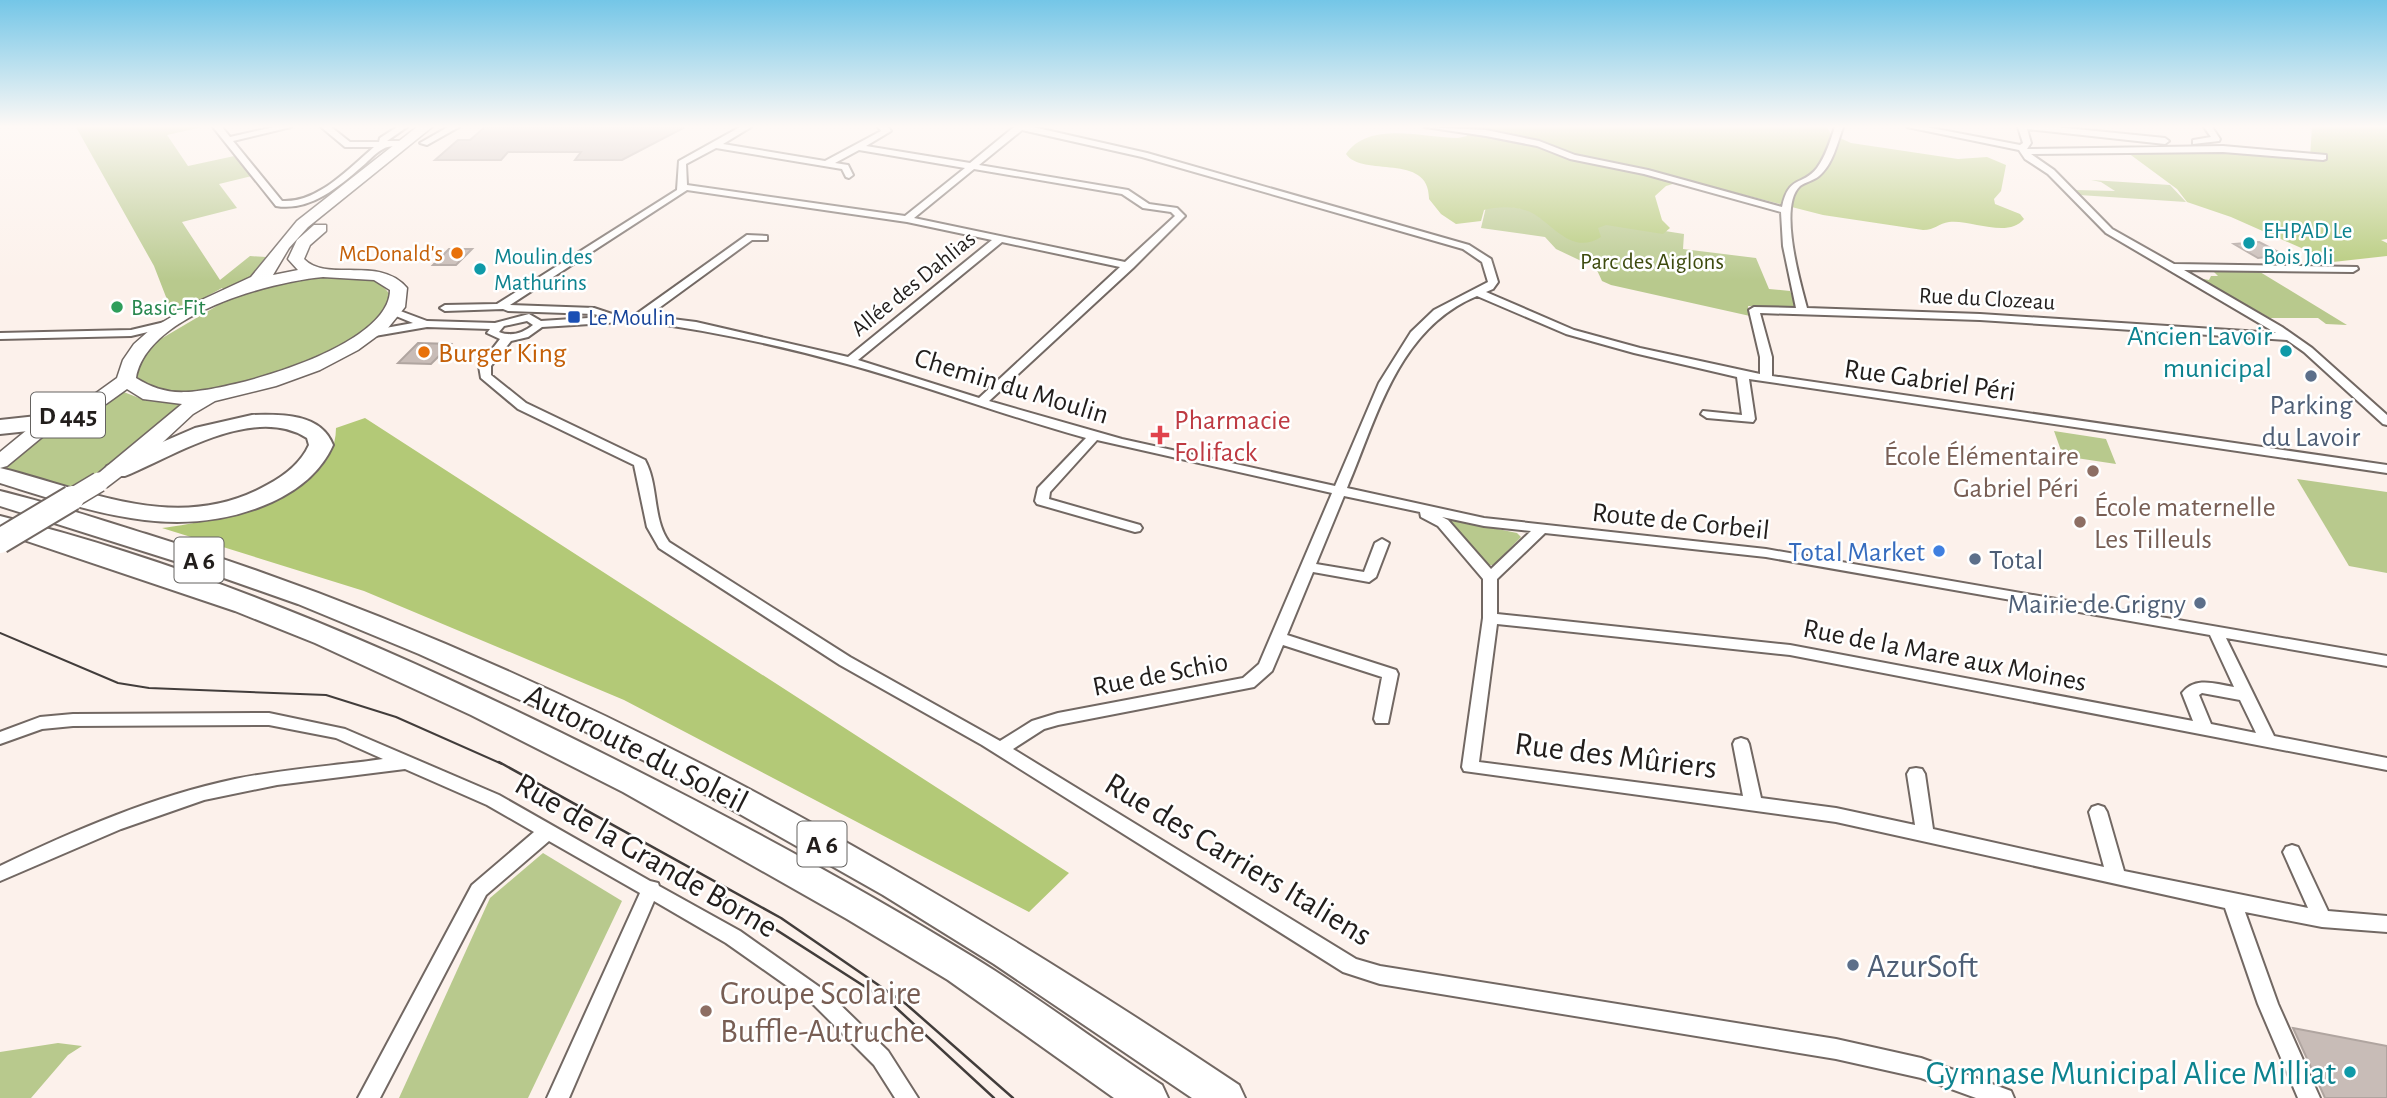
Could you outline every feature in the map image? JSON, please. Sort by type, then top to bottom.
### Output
[{"type":"highway","points":[[0,427],[38,423],[70,414]]},
{"type":"highway","points":[[0,475],[134,513],[190,515],[237,506],[279,488],[307,467],[318,451],[320,442],[315,432],[298,423],[253,421],[199,433],[108,476]]},
{"type":"highway","name":"Autoroute du Soleil","points":[[0,498],[187,556],[307,598],[444,654],[616,734],[741,798],[942,914],[1076,997],[1225,1098]]},
{"type":"highway","name":"Autoroute du Soleil","points":[[0,524],[155,573],[312,631],[522,724],[721,828],[937,954],[1148,1098]]},
{"type":"main road","points":[[241,289],[272,280],[323,272],[366,273],[387,278],[400,291],[395,312],[369,334],[298,372],[250,388],[212,396],[176,398],[151,395],[126,380],[127,370],[139,350],[173,323],[241,289],[262,279],[295,241],[366,178]]},
{"type":"main road","points":[[295,241],[372,178]]},
{"type":"main road","points":[[295,241],[372,178]]},
{"type":"main road","points":[[295,241],[299,263],[323,272]]},
{"type":"main road","name":"D 445","points":[[6,457],[40,429],[113,392],[126,380]]},
{"type":"main road","name":"D 445","points":[[0,541],[108,476],[155,440],[186,410],[212,396]]},
{"type":"street","points":[[258,178],[279,204],[286,205],[309,201],[338,178]]},
{"type":"street","points":[[503,308],[682,191],[683,178]]},
{"type":"street","points":[[907,219],[956,178]]},
{"type":"street","points":[[980,402],[1180,216],[1178,212],[1146,206],[1125,192],[1043,178]]},
{"type":"street","points":[[1225,178],[1466,247],[1483,256],[1490,267],[1492,285],[1478,292]]},
{"type":"street","points":[[1668,178],[1787,211]]},
{"type":"street","points":[[1802,310],[1787,248],[1787,211],[1790,195],[1796,185],[1811,178]]},
{"type":"street","points":[[2058,178],[2109,232],[2289,337],[2387,421]]},
{"type":"street","points":[[683,187],[907,219],[1129,266]]},
{"type":"street","points":[[638,318],[750,237],[764,238]]},
{"type":"street","name":"Allée des Dahlias","points":[[850,361],[1001,238]]},
{"type":"street","points":[[2172,267],[2353,269]]},
{"type":"street","name":"Rue Gabriel Péri","points":[[1478,292],[1570,332],[1743,375],[2387,469]]},
{"type":"street","name":"Rue de Schio","points":[[1000,749],[1038,725],[1248,683],[1266,667],[1385,383],[1405,347],[1436,311],[1478,292]]},
{"type":"street","points":[[445,308],[614,313],[612,320]]},
{"type":"street","name":"Rue du Clozeau","points":[[1766,379],[1766,357],[1754,310],[1980,317],[2289,337]]},
{"type":"street","points":[[395,312],[427,324]]},
{"type":"street","points":[[369,334],[427,324],[496,326],[522,317],[534,319],[539,324],[528,333],[507,338],[493,333],[496,326]]},
{"type":"street","name":"Chemin du Moulin","points":[[539,324],[638,318],[740,334],[850,361],[1094,436],[1229,469],[1342,491]]},
{"type":"street","points":[[55,336],[131,333],[173,323]]},
{"type":"street","points":[[0,336],[125,338],[134,342],[139,350]]},
{"type":"street","name":"Rue des Carriers Italiens","points":[[507,338],[485,366],[485,376],[522,406],[640,463],[647,479],[657,537],[664,545],[845,661],[1000,749],[1350,965],[1380,975],[1836,1049],[1921,1068],[2003,1098]]},
{"type":"street","points":[[1707,414],[1749,419],[1743,375]]},
{"type":"street","points":[[1094,436],[1041,493],[1042,501],[1135,528]]},
{"type":"street","name":"Route de Corbeil","points":[[1342,491],[1539,531],[1766,553],[2387,661]]},
{"type":"street","points":[[1417,508],[1443,523],[1490,578],[1490,618]]},
{"type":"street","points":[[1490,578],[1539,531]]},
{"type":"street","points":[[1310,567],[1369,577],[1382,542]]},
{"type":"street","name":"Rue de la Mare aux Moines","points":[[1490,618],[1790,650],[2387,764]]},
{"type":"street","name":"Rue des Mûriers","points":[[1490,618],[1470,767],[1836,815],[2232,902],[2322,919],[2387,924]]},
{"type":"street","points":[[2215,630],[2268,741]]},
{"type":"street","points":[[1279,638],[1390,674],[1382,719]]},
{"type":"street","points":[[2205,730],[2190,693],[2200,687],[2246,695]]},
{"type":"street","name":"Rue de la Grande Borne","points":[[0,738],[40,723],[73,720],[269,719],[339,733],[409,762],[550,830],[733,937],[821,999],[881,1058],[907,1098]]},
{"type":"street","name":"Rue des Mûriers","points":[[1741,744],[1753,804]]},
{"type":"street","points":[[0,874],[47,851],[165,807],[232,786],[318,771],[409,762]]},
{"type":"street","points":[[1916,774],[1925,836]]},
{"type":"street","points":[[2098,812],[2116,876]]},
{"type":"street","points":[[369,1098],[479,890],[550,830]]},
{"type":"street","points":[[2292,852],[2322,919]]},
{"type":"street","points":[[558,1098],[651,888]]},
{"type":"street","points":[[2232,902],[2268,1003],[2309,1098]]},
{"type":"green space","points":[[105,178],[243,178],[219,184],[237,208],[182,222],[220,280],[250,256],[266,257],[254,280],[225,291],[222,288],[173,315],[154,266]]},
{"type":"green space","points":[[1421,178],[2003,178],[2001,191],[1994,199],[1995,204],[2020,214],[2024,219],[2017,225],[1999,228],[1949,222],[1923,230],[1823,215],[1686,180],[1666,186],[1655,196],[1662,220],[1670,228],[1663,234],[1606,225],[1598,228],[1601,237],[1582,243],[1565,237],[1534,214],[1516,208],[1484,210],[1481,221],[1456,224],[1441,214],[1429,199],[1426,185]]},
{"type":"green space","points":[[2162,178],[2387,178],[2387,239],[2381,240],[2387,243],[2387,256],[2333,262],[2231,217],[2187,202],[2177,189]]},
{"type":"green space","points":[[2091,180],[2170,185],[2186,202],[2079,195],[2074,190],[2115,191],[2101,182]]},
{"type":"green space","name":"Parc des Aiglons","points":[[1487,203],[1684,234],[1683,249],[1756,258],[1769,289],[1790,291],[1796,306],[1748,306],[1750,316],[1611,285],[1602,281],[1596,268],[1556,249],[1545,237],[1481,228]]},
{"type":"green space","points":[[2214,272],[2260,272],[2347,325],[2326,324],[2318,318],[2270,318],[2198,278],[2209,280],[2211,276],[2218,276]]},
{"type":"green space","points":[[325,274],[370,279],[390,295],[384,311],[367,329],[339,347],[303,365],[222,390],[185,394],[155,390],[135,377],[139,362],[159,340],[232,297],[252,288]]},
{"type":"green space","points":[[121,391],[147,401],[190,403],[132,449],[69,489],[2,468],[39,440],[37,439]]},
{"type":"green space","points":[[365,418],[1069,873],[1029,912],[624,700],[364,591],[162,528],[241,512],[295,489],[316,473],[331,452],[336,428]]},
{"type":"green space","points":[[2054,431],[2106,439],[2116,464],[2063,456]]},
{"type":"green space","points":[[2297,479],[2387,492],[2387,573],[2349,566]]},
{"type":"green space","points":[[1449,519],[1517,533],[1521,537],[1494,565],[1486,565],[1446,522]]},
{"type":"green space","points":[[543,853],[622,901],[528,1098],[399,1098],[490,898]]},
{"type":"green space","points":[[58,1043],[82,1046],[68,1055],[31,1098],[0,1098],[0,1052]]},
{"type":"building","points":[[2259,242],[2284,255],[2258,258],[2234,244]]},
{"type":"building","name":"McDonald's","points":[[449,249],[472,249],[456,265],[433,265]]},
{"type":"building","name":"Burger King","points":[[418,343],[451,344],[431,364],[398,363]]},
{"type":"building","name":"Gymnase Municipal Alice Milliat","points":[[2293,1028],[2387,1046],[2387,1098],[2325,1098]]},
{"type":"tram line","points":[[0,633],[118,683],[149,688],[326,695],[396,717],[502,764]]},
{"type":"tram line","points":[[499,762],[781,918],[906,1004],[1013,1098]]},
{"type":"tram line","points":[[717,892],[892,1004],[994,1098]]},
{"type":"place","name":"EHPAD Le Bois Joli","points":[[2249,243]]},
{"type":"place","name":"McDonald's","points":[[457,253]]},
{"type":"place","name":"Moulin des Mathurins","points":[[480,269]]},
{"type":"place","name":"Basic-Fit","points":[[117,307]]},
{"type":"place","name":"Le Moulin","points":[[574,317]]},
{"type":"place","name":"Ancien Lavoir municipal","points":[[2286,351]]},
{"type":"place","name":"Burger King","points":[[424,352]]},
{"type":"place","name":"Parking du Lavoir","points":[[2311,376]]},
{"type":"place","name":"Pharmacie Folifack","points":[[1160,435]]},
{"type":"place","name":"École Élémentaire Gabriel Péri","points":[[2093,471]]},
{"type":"place","name":"École maternelle Les Tilleuls","points":[[2080,522]]},
{"type":"place","name":"Total Market","points":[[1939,551]]},
{"type":"place","name":"Total","points":[[1975,559]]},
{"type":"place","name":"Mairie de Grigny","points":[[2200,603]]},
{"type":"place","name":"AzurSoft","points":[[1853,965]]},
{"type":"place","name":"Groupe Scolaire Buffle-Autruche","points":[[706,1011]]},
{"type":"place","name":"Gymnase Municipal Alice Milliat","points":[[2350,1072]]}]
